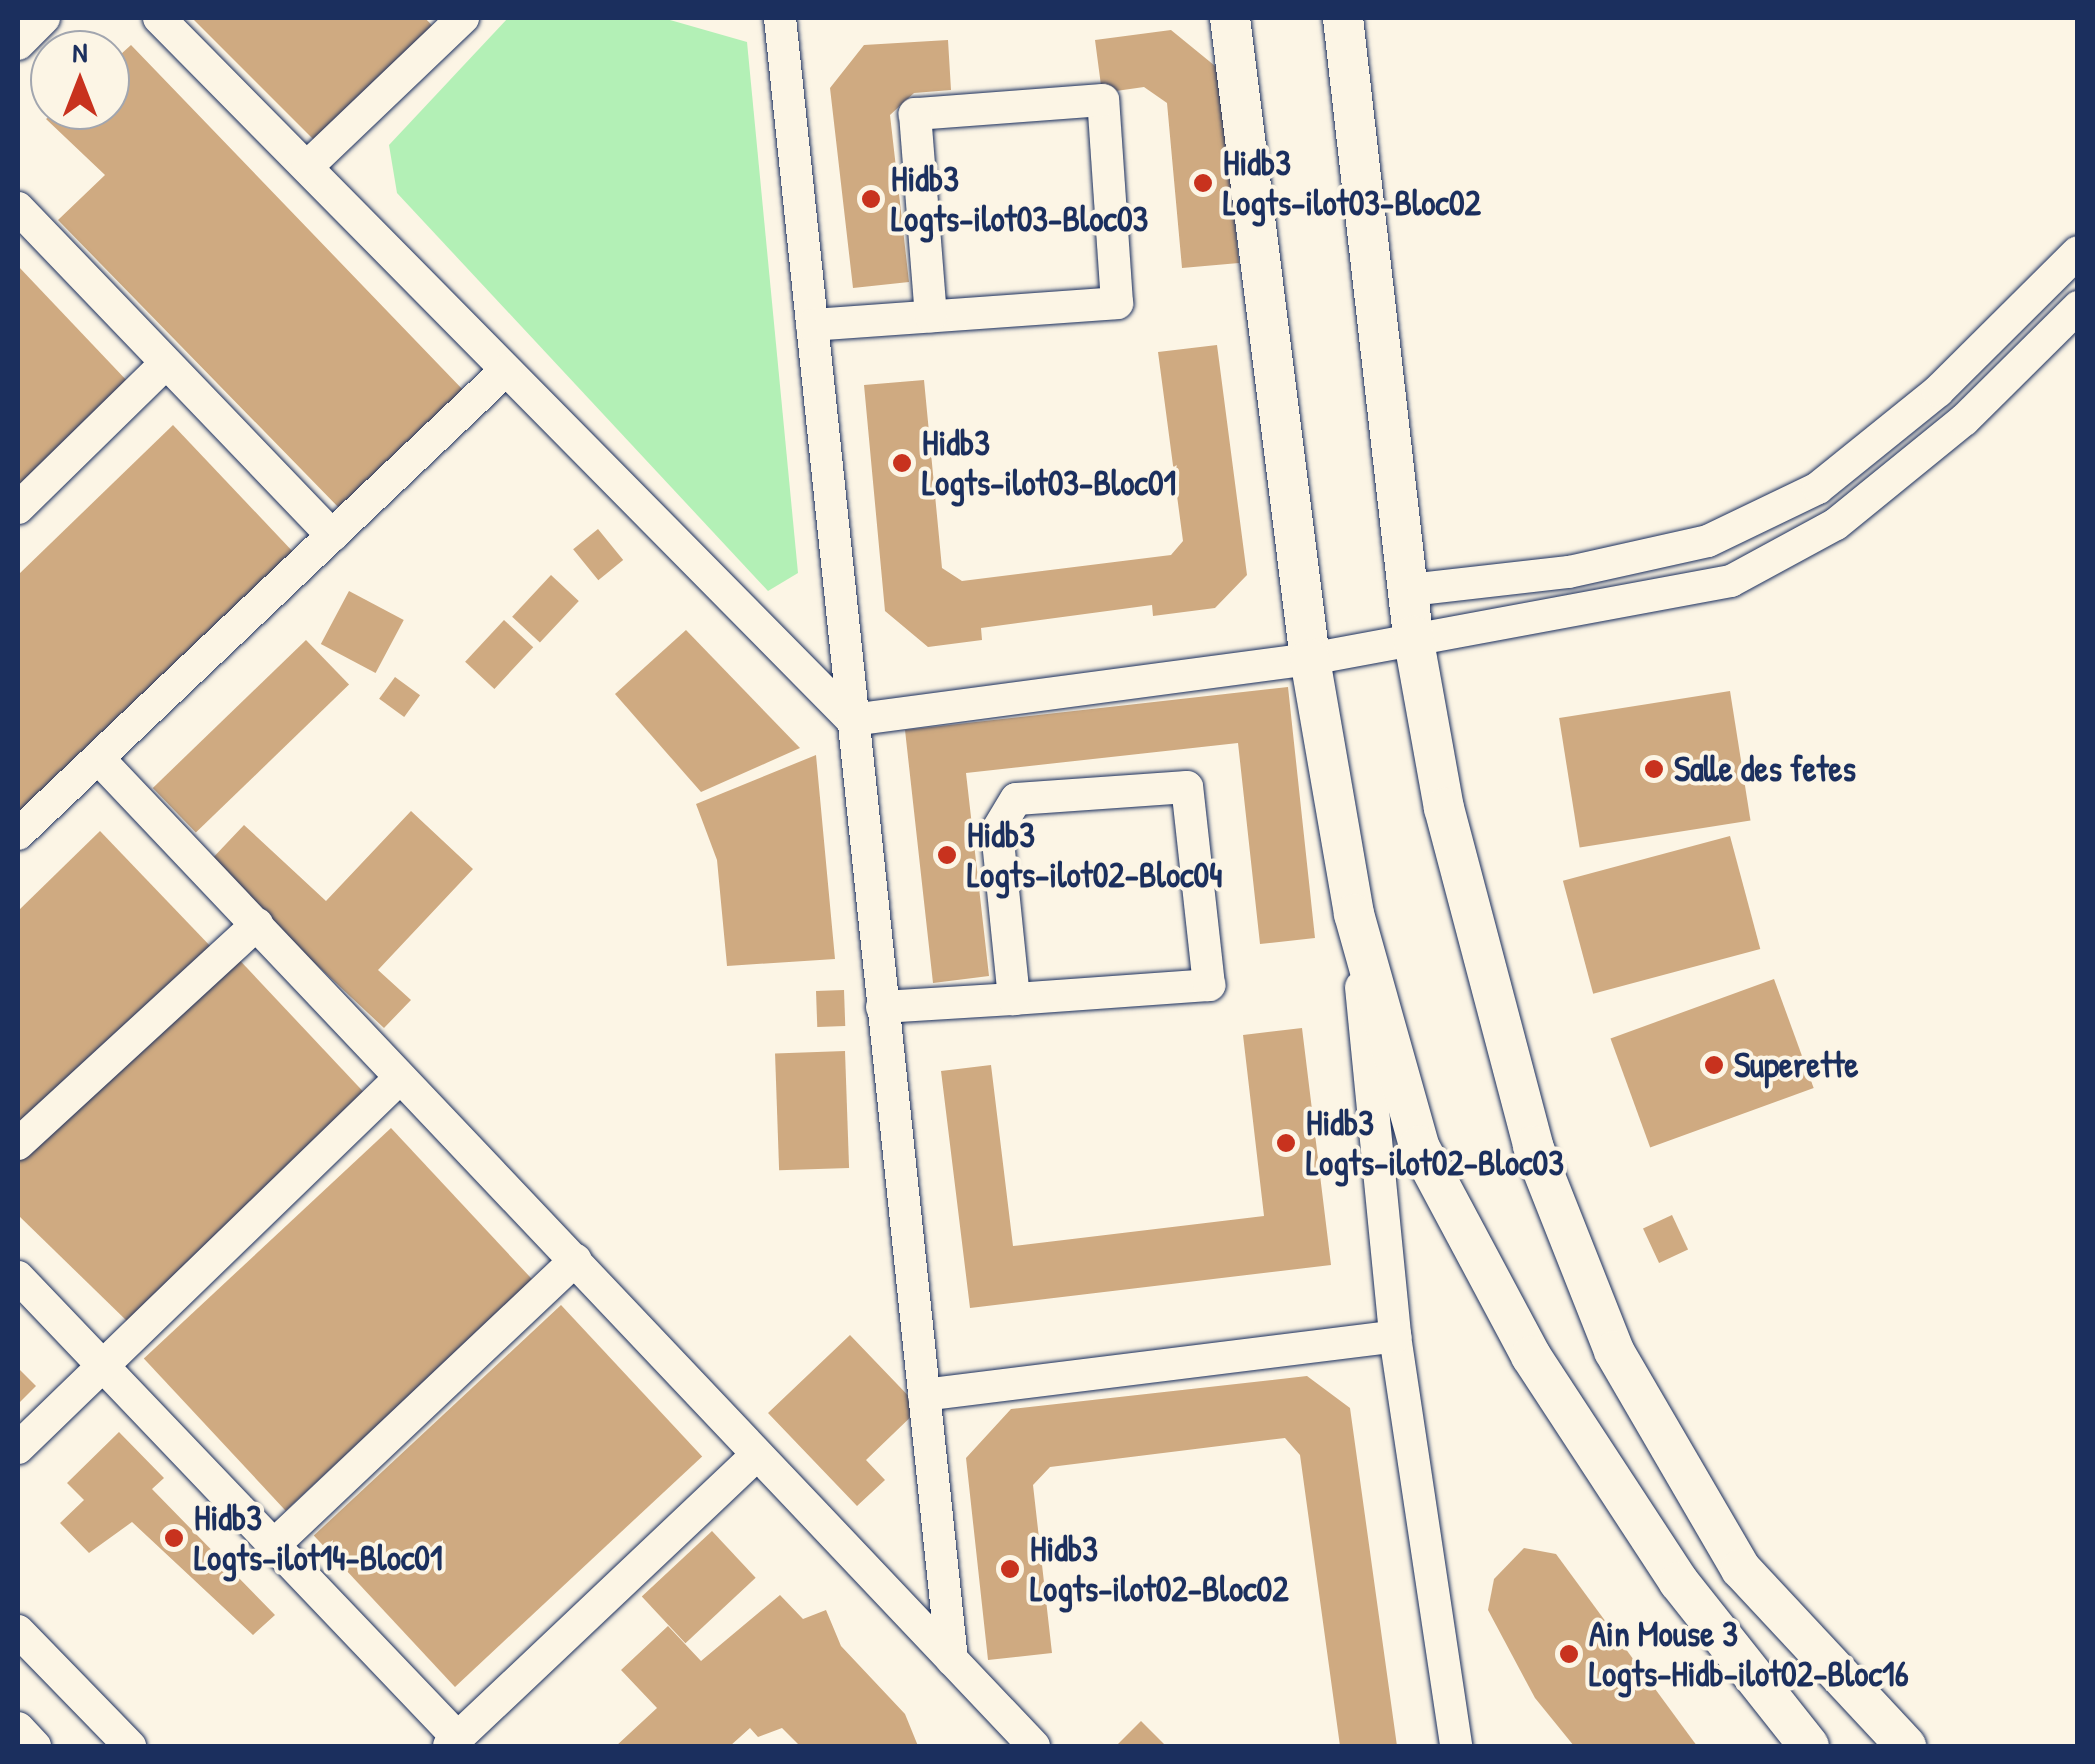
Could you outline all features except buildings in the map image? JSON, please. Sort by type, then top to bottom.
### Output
[{"type":"street","points":[[18,44],[44,18]]},
{"type":"street","points":[[158,18],[852,720]]},
{"type":"street","points":[[306,166],[463,18]]},
{"type":"street","points":[[780,18],[952,1660]]},
{"type":"street","points":[[1230,18],[1310,659],[1354,914],[1396,1336],[1460,1740]]},
{"type":"street","points":[[1343,18],[1413,636],[1444,808],[1533,1146],[1614,1352],[1742,1569],[1906,1746]]},
{"type":"street","points":[[812,325],[1118,303],[1103,100],[915,114],[930,316]]},
{"type":"street","points":[[18,208],[332,536]]},
{"type":"street","points":[[1410,590],[1569,572],[1708,541],[1818,488],[1938,391],[2078,252]]},
{"type":"street","points":[[852,720],[1310,659],[1413,636],[1731,582],[1836,524],[1964,420],[2078,307]]},
{"type":"street","points":[[18,508],[166,363]]},
{"type":"street","points":[[18,834],[506,370]]},
{"type":"street","points":[[98,758],[1034,1746]]},
{"type":"street","points":[[882,1007],[1014,999],[1208,985],[1187,787],[1016,799],[997,832],[1014,999]]},
{"type":"street","points":[[1354,914],[1419,1146],[1531,1356],[1679,1582],[1809,1746]]},
{"type":"street","points":[[18,1144],[258,924]]},
{"type":"street","points":[[18,1448],[400,1078]]},
{"type":"street","points":[[274,1545],[576,1260]]},
{"type":"street","points":[[18,1277],[274,1545],[454,1742],[757,1454]]},
{"type":"street","points":[[924,1394],[1396,1336]]},
{"type":"street","points":[[18,1631],[130,1746]]},
{"type":"street","points":[[18,1728],[35,1746]]},
{"type":"green space","points":[[508,18],[663,18],[747,42],[798,573],[768,591],[397,193],[389,145]]},
{"type":"place","name":"Hidb3 Logts-ilot03-Bloc02","points":[[1203,183]]},
{"type":"place","name":"Hidb3 Logts-ilot03-Bloc03","points":[[871,199]]},
{"type":"place","name":"Hidb3 Logts-ilot03-Bloc01","points":[[902,463]]},
{"type":"place","name":"Salle des fetes","points":[[1654,769]]},
{"type":"place","name":"Hidb3 Logts-ilot02-Bloc04","points":[[947,855]]},
{"type":"place","name":"Superette","points":[[1714,1065]]},
{"type":"place","name":"Hidb3 Logts-ilot02-Bloc03","points":[[1286,1143]]},
{"type":"place","name":"Hidb3 Logts-ilot14-Bloc01","points":[[174,1538]]},
{"type":"place","name":"Hidb3 Logts-ilot02-Bloc02","points":[[1010,1569]]},
{"type":"place","name":"Ain Mouse 3 Logts-Hidb-ilot02-Bloc16","points":[[1569,1654]]}]
